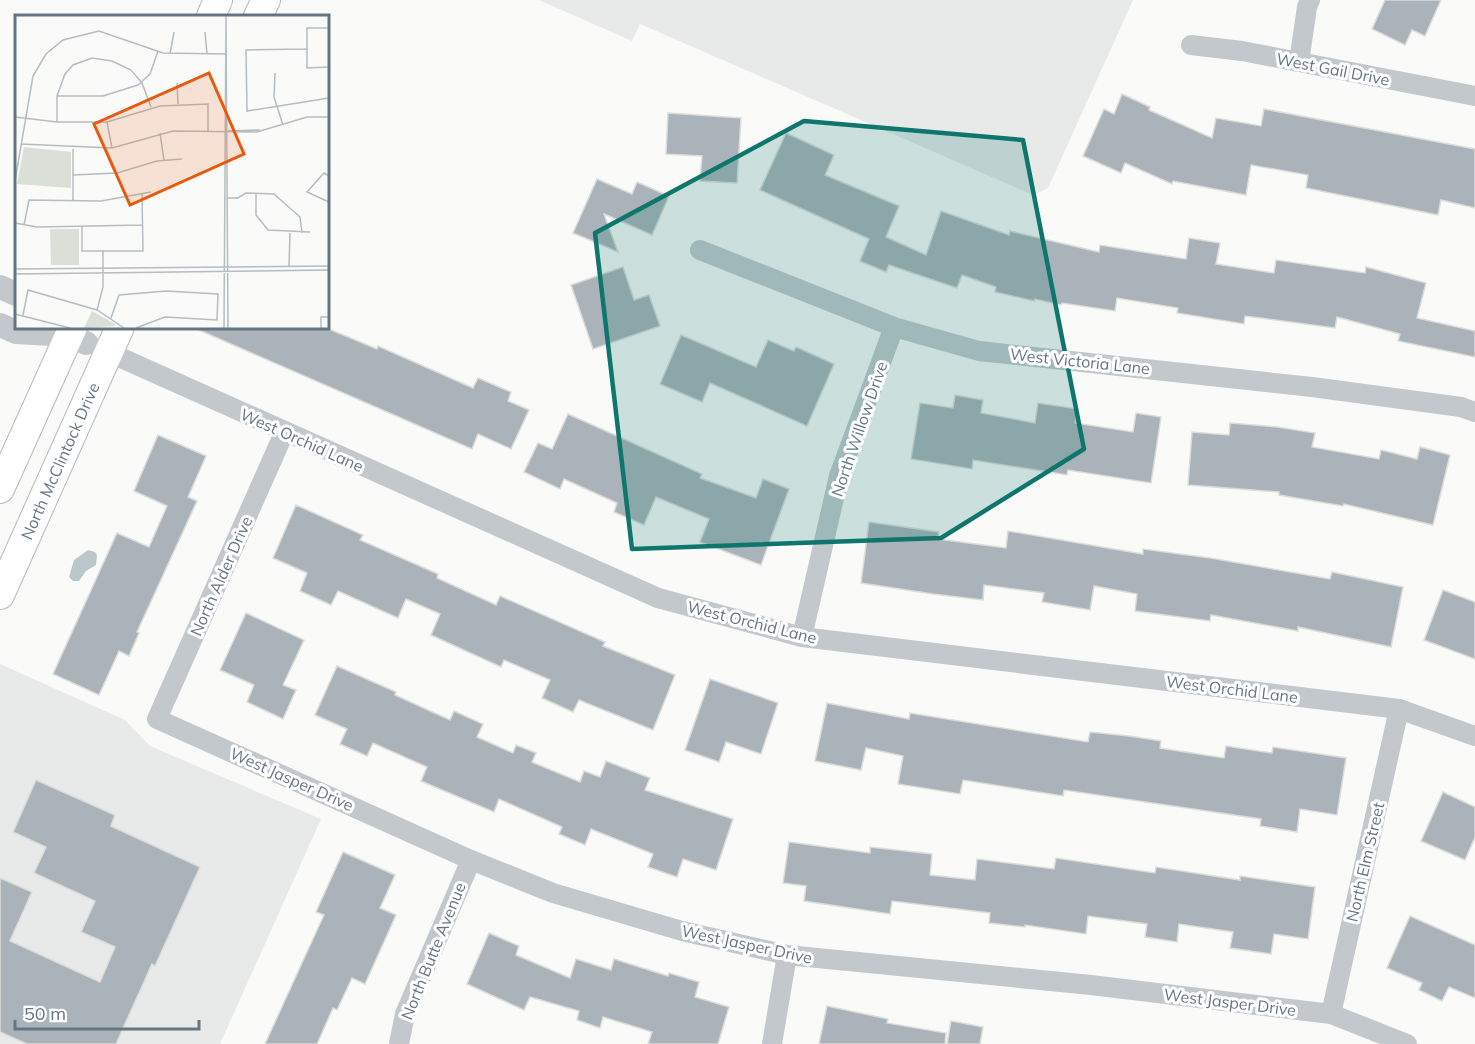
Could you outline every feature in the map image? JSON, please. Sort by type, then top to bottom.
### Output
[{"type":"main road","points":[[211,15],[218,0]]},
{"type":"main road","points":[[258,15],[266,0]]},
{"type":"main road","points":[[0,489],[86,335]]},
{"type":"main road","name":"North McClintock Drive","points":[[0,595],[86,335]]},
{"type":"street","points":[[1299,62],[1310,0]]},
{"type":"street","name":"West Gail Drive","points":[[1191,45],[1242,51],[1475,96]]},
{"type":"street","name":"West Victoria Lane","points":[[700,250],[894,327],[979,351],[1312,387],[1461,407],[1475,412]]},
{"type":"street","points":[[0,287],[15,294]]},
{"type":"street","points":[[0,325],[16,332],[86,335]]},
{"type":"street","name":"North Willow Drive","points":[[802,637],[839,476],[894,327]]},
{"type":"street","name":"West Orchid Lane","points":[[86,335],[284,433],[658,598],[802,637],[1399,709],[1475,736]]},
{"type":"street","name":"North Alder Drive","points":[[157,719],[284,433]]},
{"type":"street","name":"North Elm Street","points":[[1331,1014],[1399,709]]},
{"type":"street","name":"West Jasper Drive","points":[[157,719],[471,860],[553,893],[682,931],[787,956],[1091,985],[1331,1014],[1407,1044]]},
{"type":"street","name":"North Butte Avenue","points":[[399,1044],[405,1014],[471,860]]},
{"type":"street","points":[[772,1044],[787,956]]},
{"type":"highlighted area","points":[[804,121],[1023,140],[1084,449],[941,538],[632,549],[595,233]]},
{"type":"shaded area","points":[[539,0],[1133,0],[1048,188],[1033,195],[640,24],[632,41]]},
{"type":"shaded area","points":[[88,550],[97,555],[96,565],[86,571],[79,581],[73,581],[69,577],[74,560]]},
{"type":"shaded area","points":[[0,664],[125,720],[150,746],[321,819],[220,1044],[0,1044]]},
{"type":"building","points":[[1385,0],[1441,0],[1425,36],[1412,30],[1405,45],[1372,29]]},
{"type":"building","points":[[1122,94],[1150,107],[1149,110],[1212,138],[1216,118],[1261,126],[1264,109],[1475,149],[1475,208],[1441,200],[1438,215],[1306,188],[1308,175],[1251,165],[1246,195],[1173,181],[1172,184],[1125,163],[1121,173],[1083,156],[1104,109],[1114,114]]},
{"type":"building","points":[[668,113],[741,118],[737,183],[700,181],[702,156],[666,154]]},
{"type":"building","points":[[786,133],[834,155],[825,175],[899,206],[886,237],[926,255],[941,211],[1009,235],[1010,231],[1099,252],[1100,245],[1186,259],[1189,238],[1220,243],[1216,264],[1274,273],[1276,260],[1365,273],[1366,267],[1426,283],[1417,318],[1475,331],[1475,357],[1398,341],[1400,334],[1337,317],[1335,328],[1245,316],[1244,324],[1177,313],[1178,308],[1117,298],[1115,311],[1062,303],[1061,305],[1035,299],[1034,301],[995,292],[996,287],[962,275],[957,288],[889,265],[886,272],[860,261],[869,239],[760,190]]},
{"type":"building","points":[[597,179],[632,194],[637,182],[669,196],[652,235],[604,214],[618,252],[573,233]]},
{"type":"building","points":[[623,267],[634,300],[649,295],[660,326],[593,349],[571,285]]},
{"type":"building","points":[[194,328],[326,328],[377,349],[378,346],[473,388],[478,378],[511,392],[508,401],[529,410],[511,449],[478,434],[472,449]]},
{"type":"building","points":[[681,335],[756,367],[768,340],[794,351],[796,347],[834,364],[807,426],[710,383],[702,402],[660,384]]},
{"type":"building","points":[[955,395],[983,400],[981,413],[1035,423],[1038,403],[1078,409],[1075,423],[1133,432],[1136,413],[1161,417],[1151,483],[1068,470],[1067,475],[973,460],[972,469],[911,459],[920,403],[953,408]]},
{"type":"building","points":[[568,414],[702,474],[700,478],[756,498],[763,479],[789,489],[761,565],[700,542],[709,519],[656,497],[644,525],[614,512],[617,503],[564,479],[560,489],[524,472],[538,443],[552,449]]},
{"type":"building","points":[[1230,423],[1315,433],[1312,447],[1379,459],[1381,450],[1417,459],[1420,447],[1450,455],[1433,525],[1344,504],[1343,506],[1279,495],[1279,492],[1188,485],[1192,432],[1229,435]]},
{"type":"building","points":[[158,435],[206,456],[188,497],[197,501],[137,632],[139,633],[129,656],[119,651],[99,695],[53,674],[117,533],[149,547],[167,506],[134,491]]},
{"type":"building","points":[[296,505],[363,535],[360,540],[438,574],[437,578],[496,605],[500,596],[605,642],[603,646],[675,675],[653,730],[579,700],[573,712],[542,698],[550,680],[504,660],[501,667],[431,635],[440,614],[406,599],[398,618],[338,591],[331,605],[300,591],[307,573],[273,558]]},
{"type":"building","points":[[869,522],[939,532],[938,539],[1006,548],[1008,531],[1143,554],[1143,549],[1210,558],[1330,579],[1332,572],[1403,587],[1391,647],[1298,627],[1298,631],[1211,615],[1210,621],[1135,611],[1137,594],[1094,586],[1090,610],[1042,602],[1044,593],[984,585],[983,600],[933,594],[861,583]]},
{"type":"building","points":[[1443,590],[1475,602],[1475,659],[1424,640]]},
{"type":"building","points":[[246,613],[304,640],[283,685],[296,690],[283,719],[247,702],[254,685],[220,670]]},
{"type":"building","points":[[337,666],[396,692],[395,695],[450,720],[454,711],[483,724],[477,737],[513,753],[516,745],[536,753],[532,762],[580,782],[584,771],[600,777],[606,761],[650,778],[645,790],[733,819],[716,870],[683,859],[677,877],[648,867],[653,854],[591,829],[585,845],[559,834],[562,827],[499,799],[494,812],[421,781],[427,767],[373,743],[367,756],[340,744],[347,729],[315,715]]},
{"type":"building","points":[[710,679],[778,703],[761,754],[726,742],[719,762],[685,750]]},
{"type":"building","points":[[827,703],[909,719],[910,713],[1088,742],[1090,732],[1129,736],[1161,741],[1160,748],[1224,758],[1226,746],[1272,753],[1273,747],[1346,758],[1337,815],[1300,809],[1297,832],[1260,826],[1261,819],[1064,790],[1063,796],[963,780],[960,794],[898,784],[903,756],[866,748],[861,770],[815,761]]},
{"type":"building","points":[[36,780],[115,815],[111,826],[200,867],[116,1044],[27,1044],[0,1032],[0,878],[32,892],[10,941],[100,982],[115,947],[81,932],[95,901],[34,873],[46,847],[13,832]]},
{"type":"building","points":[[1443,792],[1475,807],[1475,837],[1465,860],[1421,841]]},
{"type":"building","points":[[789,842],[870,853],[870,847],[932,854],[930,875],[975,880],[977,859],[1054,869],[1056,858],[1155,873],[1156,867],[1240,880],[1240,876],[1315,887],[1308,939],[1274,934],[1271,954],[1230,948],[1233,932],[1179,924],[1177,942],[1145,937],[1147,924],[1088,916],[1086,934],[1025,925],[1025,927],[989,923],[990,913],[892,901],[890,914],[804,901],[806,886],[783,883]]},
{"type":"building","points":[[343,852],[395,875],[380,908],[396,915],[365,984],[352,978],[337,1010],[333,1008],[317,1044],[265,1044],[324,915],[316,912]]},
{"type":"building","points":[[1410,916],[1475,945],[1475,998],[1449,987],[1442,1001],[1419,990],[1422,983],[1387,968]]},
{"type":"building","points":[[489,933],[519,946],[516,955],[570,978],[576,959],[611,970],[614,959],[668,976],[669,973],[699,982],[695,997],[729,1007],[718,1044],[648,1044],[652,1032],[603,1017],[600,1028],[577,1020],[579,1011],[530,997],[524,1010],[467,984]]},
{"type":"building","points":[[827,1006],[888,1019],[887,1023],[946,1033],[945,1044],[819,1044]]},
{"type":"building","points":[[951,1021],[983,1027],[980,1044],[947,1044]]}]
